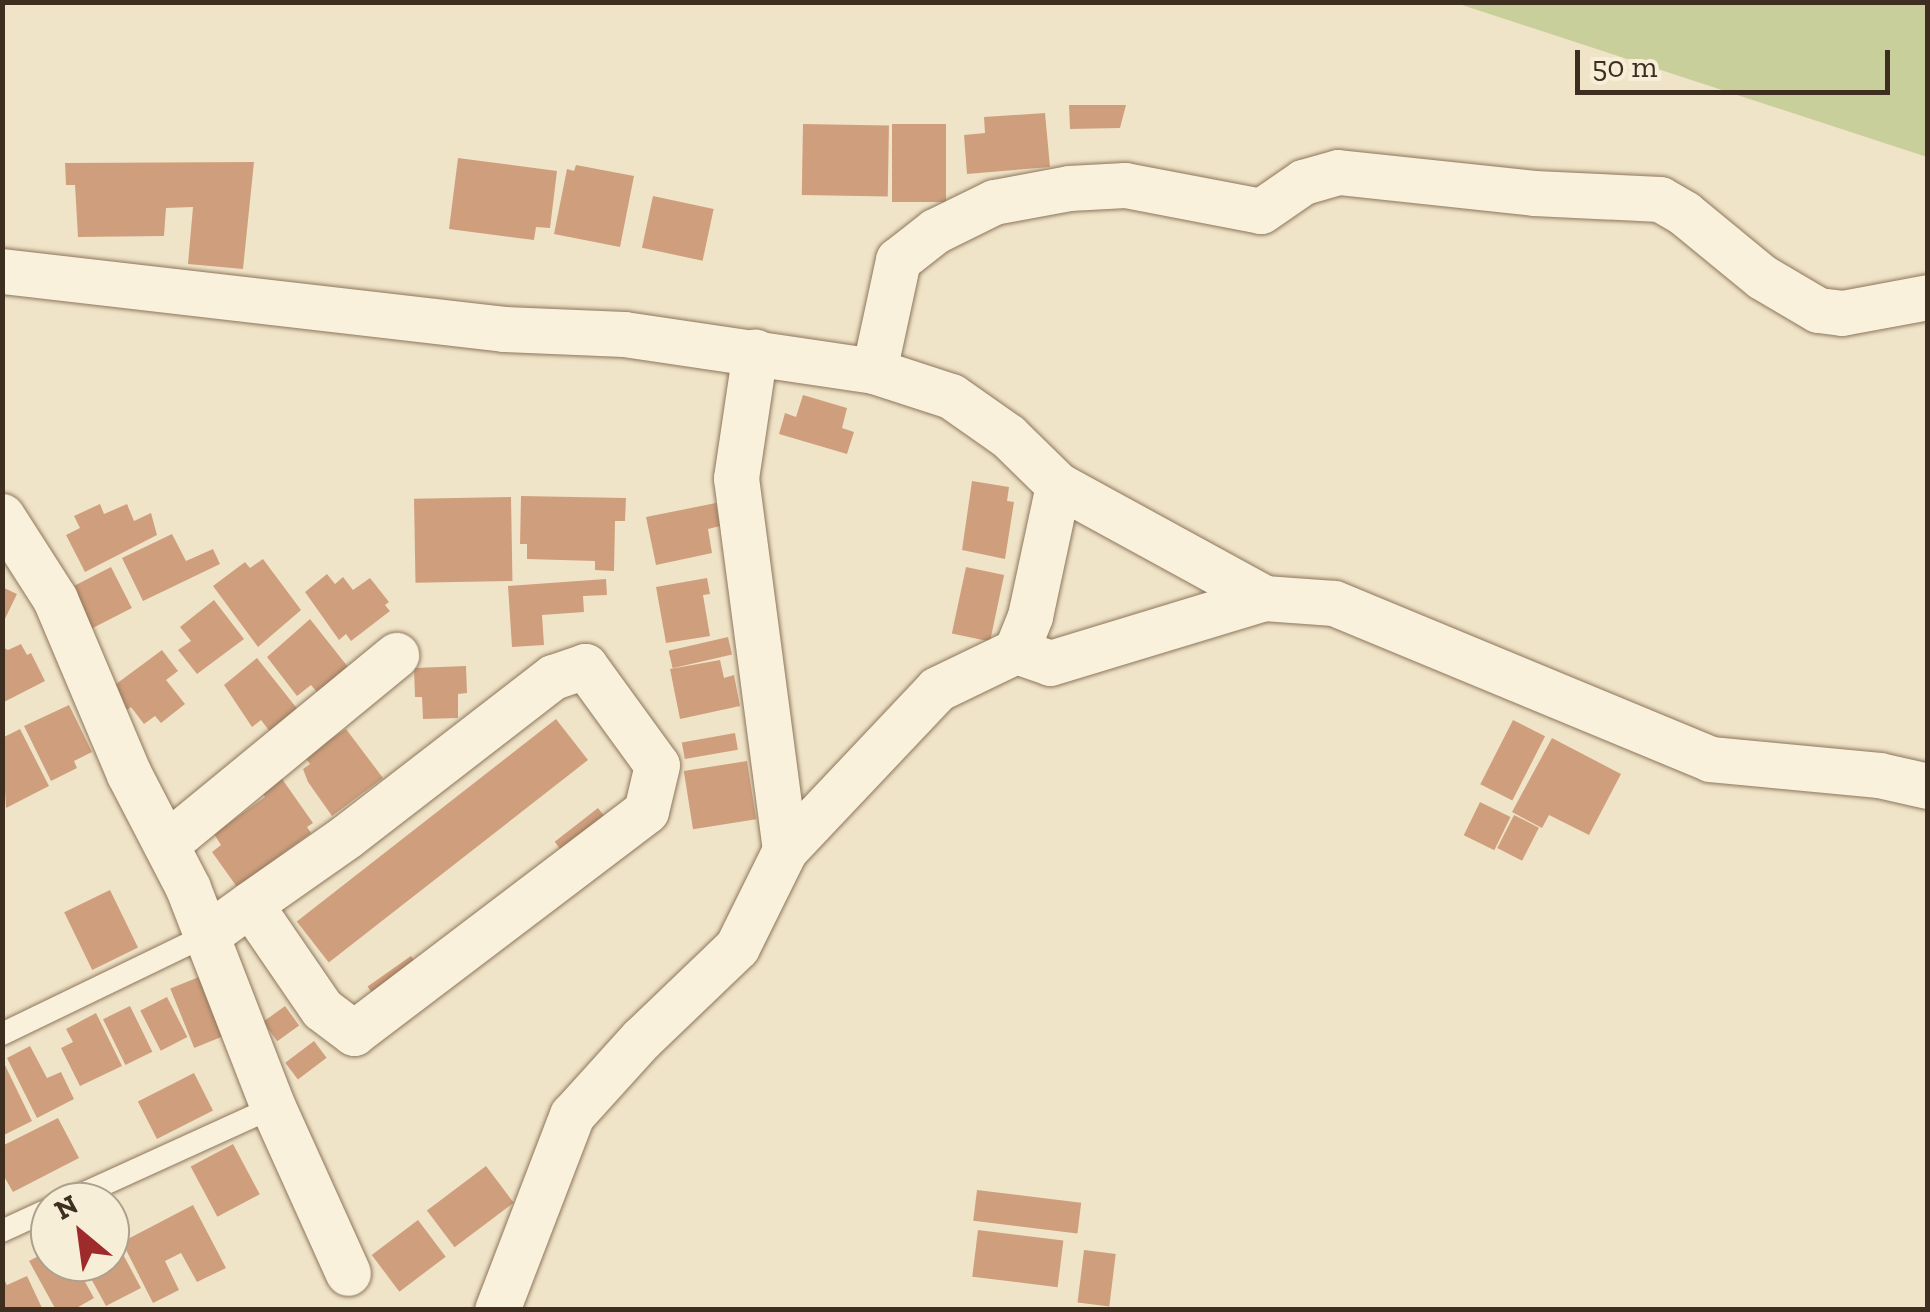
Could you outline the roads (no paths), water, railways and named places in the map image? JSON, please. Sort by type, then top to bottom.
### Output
[{"type":"street","points":[[874,371],[898,260],[935,231],[994,202],[1069,188],[1126,186],[1262,210],[1303,182],[1338,172],[1534,193],[1660,199],[1684,212],[1762,277],[1818,310],[1842,314],[1928,298]]},
{"type":"street","points":[[2,272],[504,330],[624,334],[874,371],[951,396],[1008,436],[1058,485],[1264,598]]},
{"type":"street","points":[[755,351],[736,478],[785,850]]},
{"type":"street","points":[[1016,652],[1030,616],[1058,485]]},
{"type":"street","points":[[2,516],[56,599],[129,774],[207,936],[273,1107],[348,1273]]},
{"type":"street","points":[[498,1310],[572,1115],[641,1040],[738,948],[785,850],[938,689],[1016,652],[1050,663],[1264,598],[1334,603],[1710,759],[1879,775],[1928,786]]},
{"type":"street","points":[[166,844],[396,654]]},
{"type":"street","points":[[207,936],[250,904],[346,836],[553,677],[585,666],[657,765],[646,810],[354,1033],[322,1009],[250,904]]},
{"type":"lane","points":[[2,1034],[207,936]]},
{"type":"lane","points":[[109,1182],[273,1107]]},
{"type":"lane","points":[[2,1231],[30,1218]]}]
